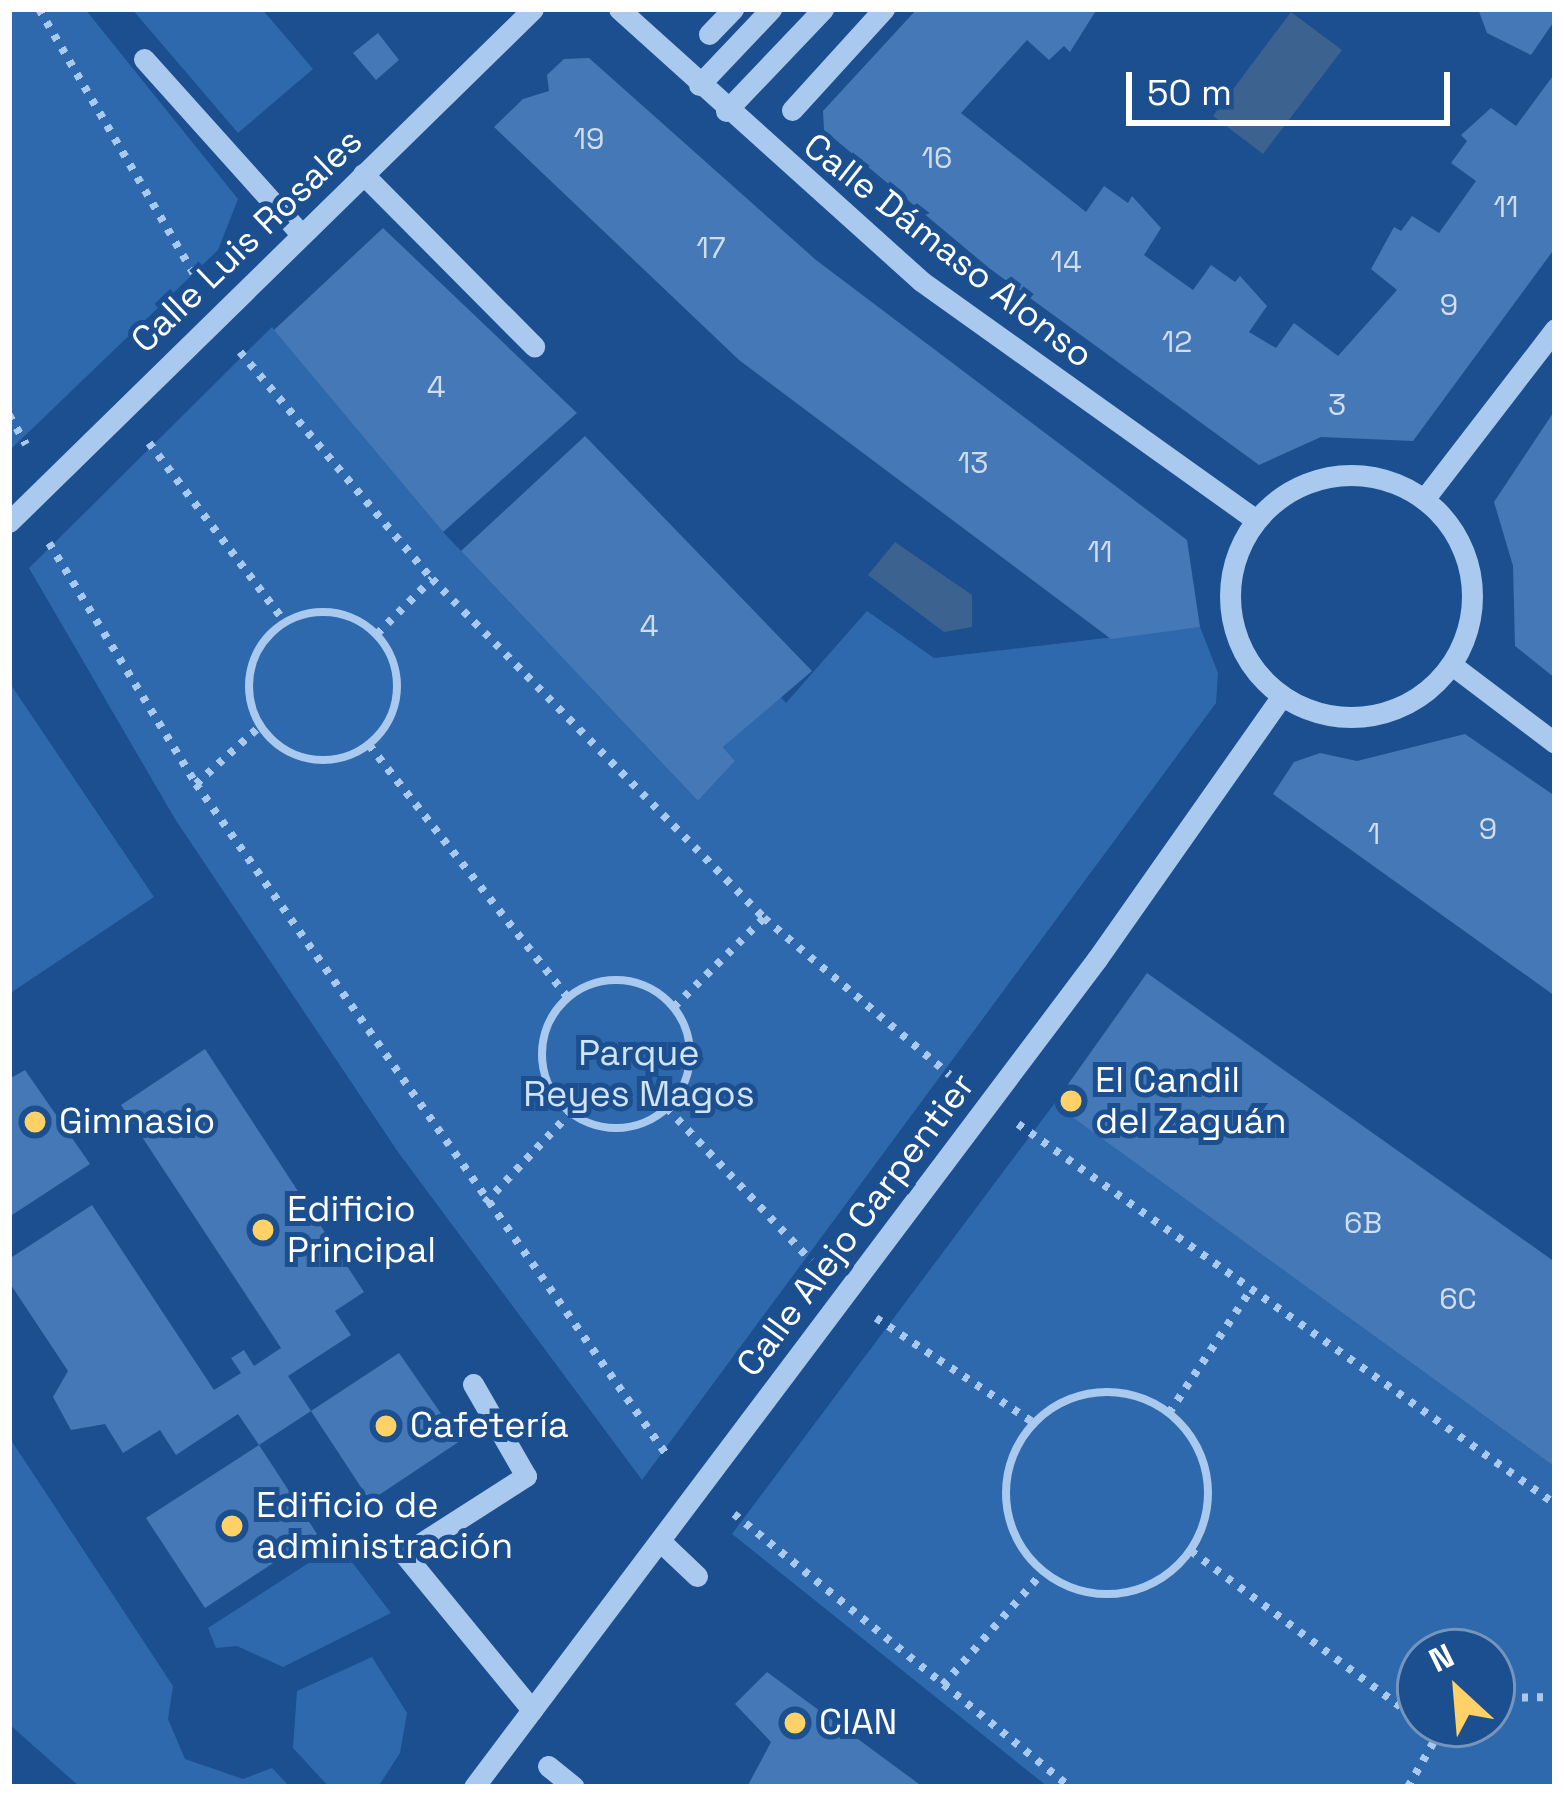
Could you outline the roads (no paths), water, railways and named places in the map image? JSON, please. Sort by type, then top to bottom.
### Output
[{"type":"street","name":"Calle Luis Rosales","points":[[9,522],[533,9]]},
{"type":"street","name":"Calle Dámaso Alonso","points":[[619,9],[726,111],[921,281],[1256,519]]},
{"type":"street","points":[[709,34],[733,9]]},
{"type":"street","points":[[699,86],[771,9]]},
{"type":"street","points":[[726,111],[823,9]]},
{"type":"street","points":[[792,110],[884,9]]},
{"type":"street","points":[[144,59],[301,233]]},
{"type":"street","points":[[363,174],[534,346]]},
{"type":"street","points":[[1425,498],[1555,329]]},
{"type":"street","points":[[1336,475],[1382,477],[1425,498],[1456,532],[1472,576],[1471,622],[1452,665],[1418,699],[1374,716],[1325,716],[1281,697],[1247,661],[1229,614],[1233,564],[1256,519],[1291,489],[1336,475]]},
{"type":"street","points":[[1452,665],[1555,743]]},
{"type":"street","name":"Calle Alejo Carpentier","points":[[474,1787],[1281,697]]},
{"type":"street","points":[[472,1384],[526,1476],[404,1554],[532,1710]]},
{"type":"street","points":[[660,1541],[697,1576]]},
{"type":"street","points":[[548,1766],[574,1787]]},
{"type":"place","name":"El Candil del Zaguán","points":[[1071,1101]]},
{"type":"place","name":"Gimnasio","points":[[35,1122]]},
{"type":"place","name":"Edificio Principal","points":[[263,1230]]},
{"type":"place","name":"Cafetería","points":[[386,1426]]},
{"type":"place","name":"Edificio de administración","points":[[232,1526]]},
{"type":"place","name":"CIAN","points":[[795,1723]]},
{"type":"park label","name":"Parque Reyes Magos","points":[[639,1074]]}]
